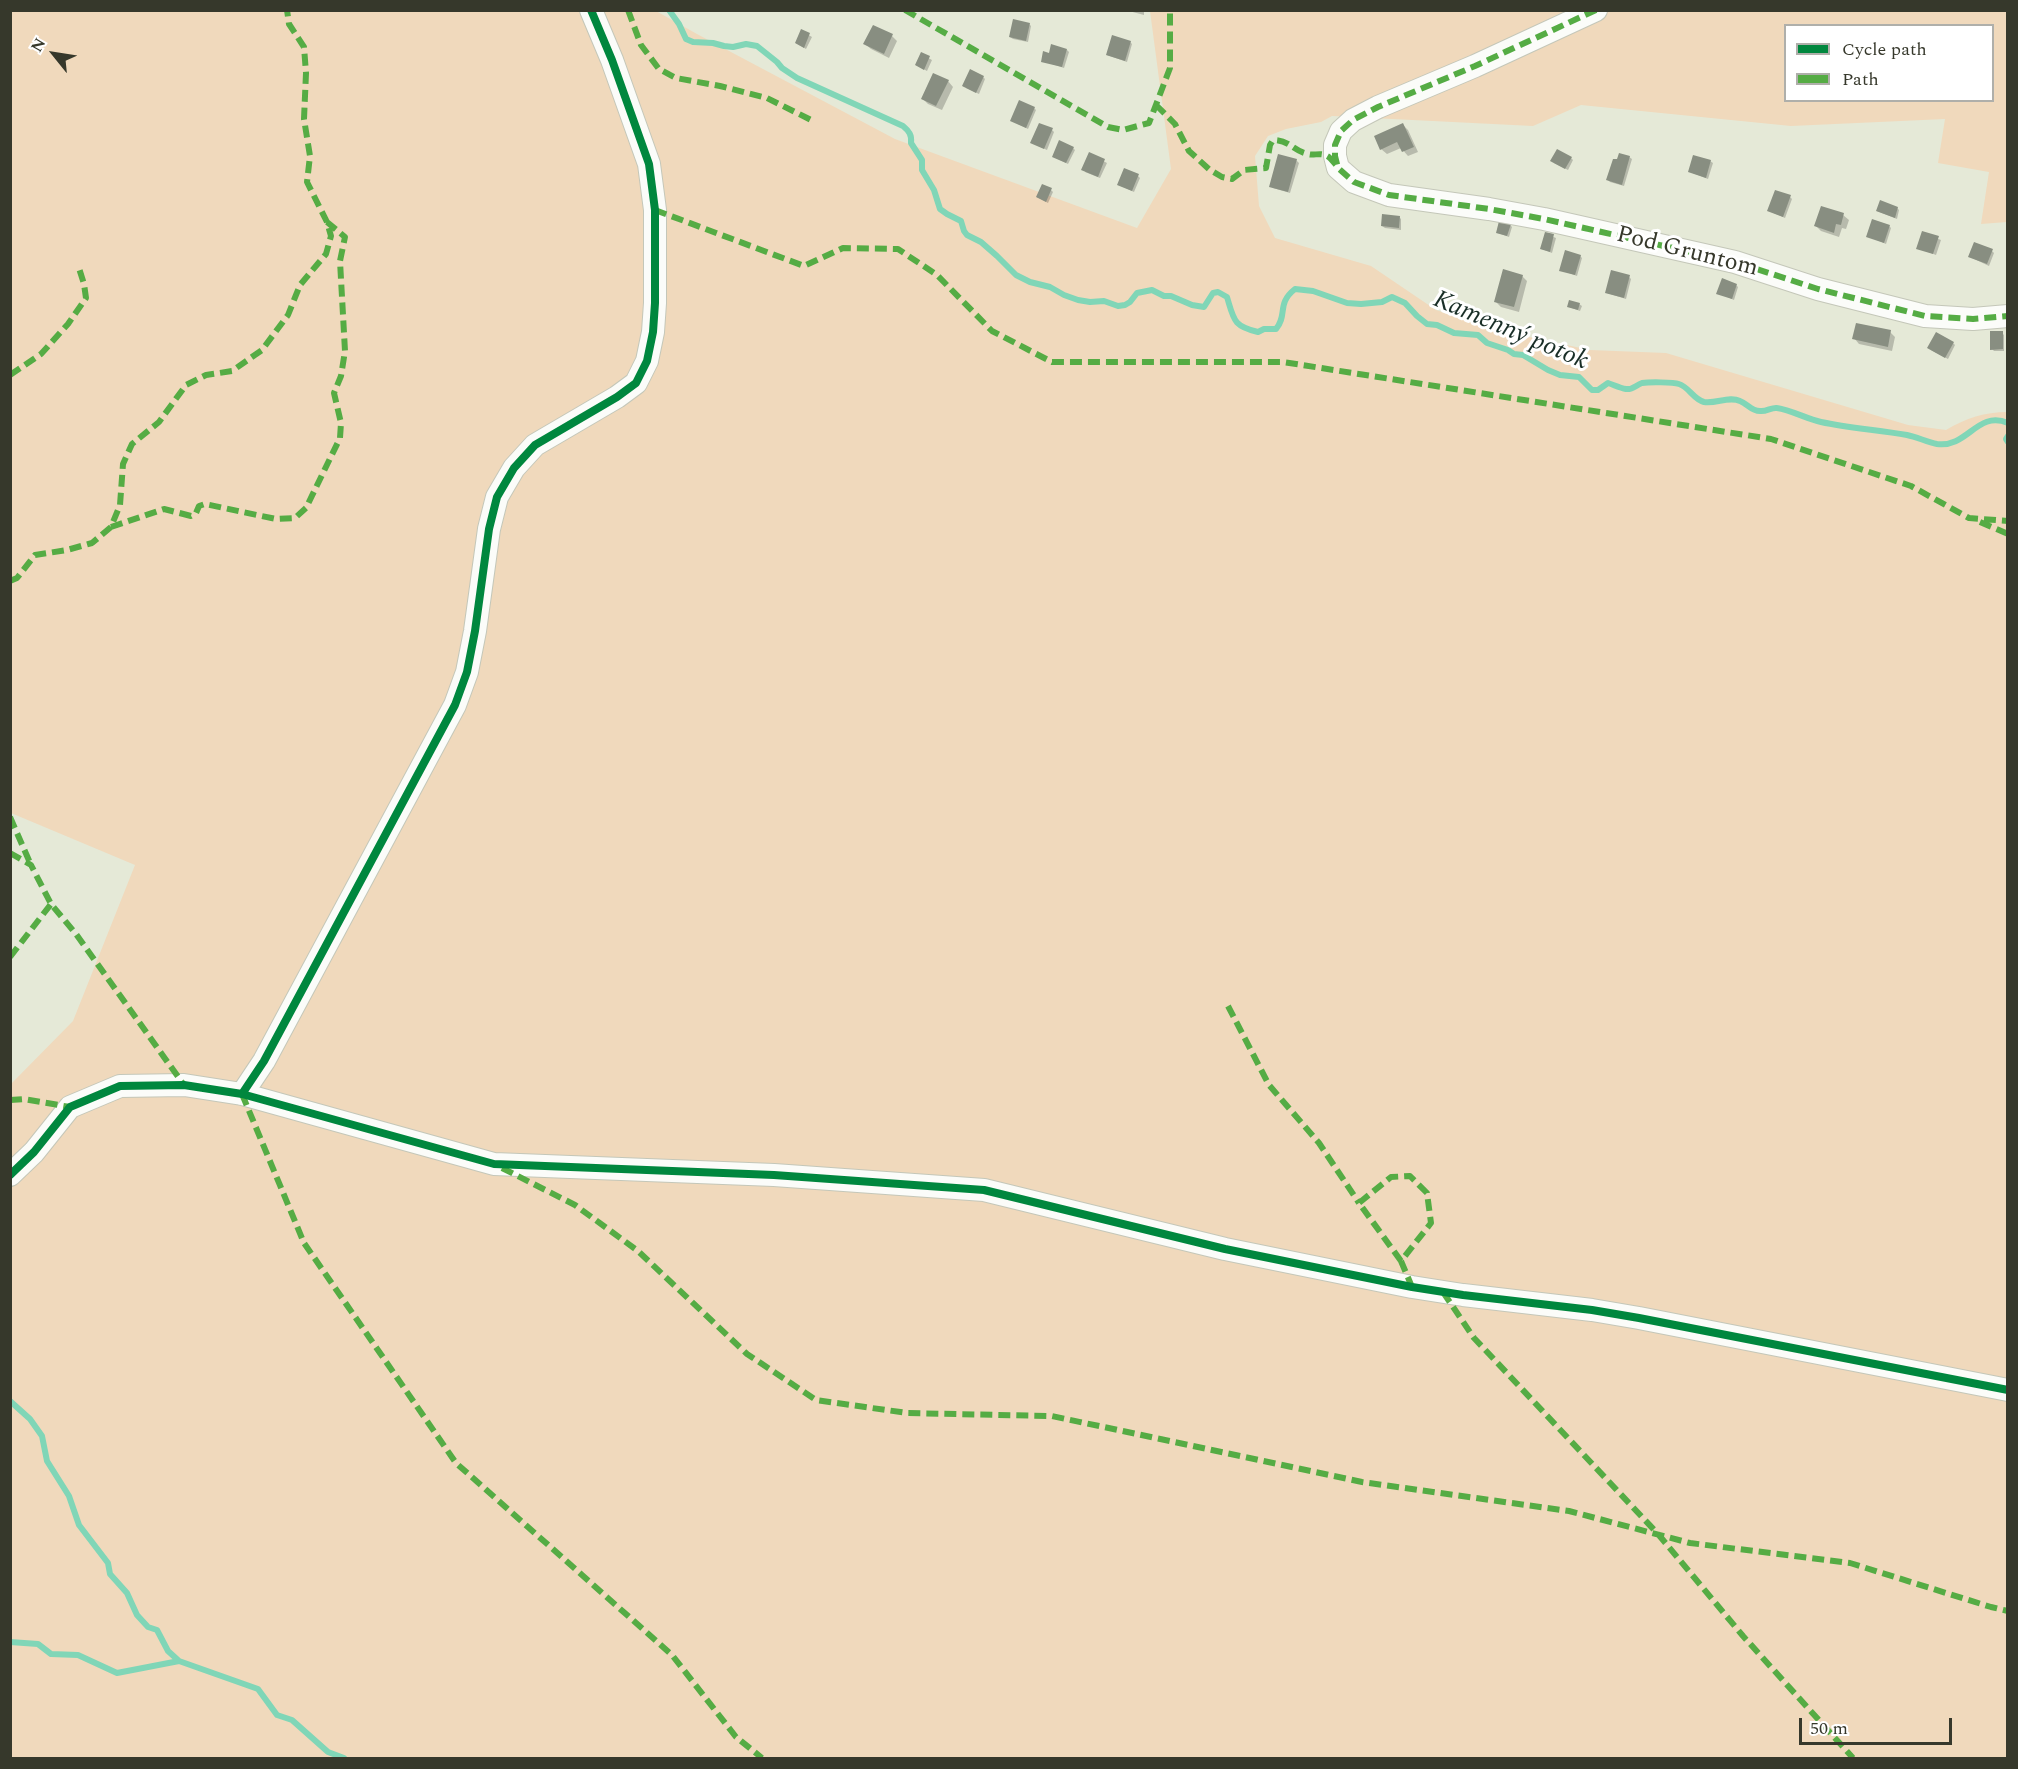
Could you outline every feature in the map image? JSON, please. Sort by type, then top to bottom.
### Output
[{"type":"street","points":[[242,1094],[270,1051],[455,705],[466,672],[475,631],[489,529],[497,497],[514,468],[535,445],[627,390],[636,383],[647,361],[653,332],[655,303],[654,210],[649,164],[612,60],[591,10]]},
{"type":"street","name":"Pod Gruntom","points":[[1596,10],[1475,66],[1378,106],[1353,120],[1341,131],[1335,145],[1338,168],[1345,175],[1366,187],[1403,198],[1544,219],[1736,262],[1818,289],[1925,316],[1962,319],[2007,316]]},
{"type":"street","points":[[10,1175],[34,1152],[70,1107],[120,1086],[184,1085],[242,1094],[494,1164],[774,1175],[984,1190],[1225,1249],[1412,1287],[1627,1316],[2007,1390]]},
{"type":"shaded area","points":[[11,11],[656,11],[895,139],[1137,228],[1171,169],[1150,11],[2007,11],[2007,222],[1981,224],[1989,172],[1938,163],[1945,119],[1791,126],[1581,105],[1533,126],[1332,116],[1321,122],[1286,129],[1268,136],[1255,156],[1259,206],[1275,238],[1371,266],[1436,310],[1501,331],[1590,350],[1666,353],[1908,425],[1946,430],[1976,416],[2007,412],[2007,1758],[11,1758],[11,1084],[73,1021],[135,865],[11,813]]},
{"type":"building","points":[[1013,19],[1030,23],[1026,41],[1009,37]]},
{"type":"building","points":[[873,25],[893,34],[884,54],[863,44]]},
{"type":"building","points":[[801,29],[810,33],[804,48],[795,43]]},
{"type":"building","points":[[1112,35],[1131,41],[1125,61],[1106,55]]},
{"type":"building","points":[[1051,44],[1067,49],[1062,67],[1041,62],[1043,51],[1049,53]]},
{"type":"building","points":[[921,52],[930,56],[924,70],[915,65]]},
{"type":"building","points":[[970,69],[984,76],[976,93],[962,86]]},
{"type":"building","points":[[933,73],[949,80],[936,106],[921,99]]},
{"type":"building","points":[[1019,100],[1035,107],[1026,128],[1010,121]]},
{"type":"building","points":[[1039,123],[1053,128],[1044,149],[1030,143]]},
{"type":"building","points":[[1403,123],[1414,147],[1402,152],[1397,142],[1380,150],[1374,136]]},
{"type":"building","points":[[1059,140],[1074,147],[1066,163],[1052,157]]},
{"type":"building","points":[[1557,149],[1572,157],[1565,169],[1550,161]]},
{"type":"building","points":[[1089,152],[1105,159],[1098,177],[1081,170]]},
{"type":"building","points":[[1619,153],[1630,156],[1622,185],[1606,180],[1613,159],[1617,159]]},
{"type":"building","points":[[1278,154],[1297,159],[1288,192],[1269,187]]},
{"type":"building","points":[[1693,155],[1711,160],[1706,178],[1688,172]]},
{"type":"building","points":[[1124,168],[1139,174],[1132,191],[1117,185]]},
{"type":"building","points":[[1042,184],[1052,188],[1046,202],[1036,197]]},
{"type":"building","points":[[1775,190],[1791,195],[1783,217],[1767,211]]},
{"type":"building","points":[[1880,200],[1898,207],[1895,218],[1876,211]]},
{"type":"building","points":[[1821,206],[1844,213],[1841,225],[1836,224],[1834,233],[1814,226]]},
{"type":"building","points":[[1382,214],[1400,216],[1399,228],[1381,226]]},
{"type":"building","points":[[1872,219],[1890,225],[1884,243],[1866,237]]},
{"type":"building","points":[[1499,221],[1511,224],[1507,236],[1496,233]]},
{"type":"building","points":[[1922,231],[1939,236],[1933,254],[1916,249]]},
{"type":"building","points":[[1545,232],[1554,234],[1550,252],[1540,249]]},
{"type":"building","points":[[1974,242],[1993,249],[1987,264],[1968,257]]},
{"type":"building","points":[[1565,250],[1581,255],[1575,275],[1559,271]]},
{"type":"building","points":[[1503,269],[1523,275],[1514,307],[1494,302]]},
{"type":"building","points":[[1611,270],[1630,275],[1624,298],[1605,293]]},
{"type":"building","points":[[1722,278],[1737,284],[1732,299],[1716,294]]},
{"type":"building","points":[[1569,300],[1580,303],[1578,310],[1567,307]]},
{"type":"building","points":[[1856,323],[1891,330],[1888,347],[1852,339]]},
{"type":"building","points":[[1990,331],[2003,331],[2003,349],[1990,350]]},
{"type":"building","points":[[1936,332],[1954,342],[1945,358],[1927,348]]},
{"type":"waterway","name":"Kamenný potok","points":[[669,10],[686,39],[733,47],[746,44],[757,46],[797,78],[903,126],[910,133],[911,143],[922,160],[922,170],[934,190],[940,209],[961,221],[967,235],[981,242],[1016,275],[1078,300],[1104,301],[1118,306],[1130,302],[1137,293],[1152,290],[1164,296],[1171,296],[1192,305],[1204,307],[1213,293],[1218,292],[1227,297],[1236,321],[1258,332],[1264,329],[1276,329],[1286,300],[1295,289],[1313,291],[1347,303],[1382,302],[1392,297],[1405,303],[1427,324],[1437,325],[1454,333],[1478,335],[1487,343],[1514,354],[1523,355],[1560,375],[1579,377],[1592,390],[1598,390],[1608,383],[1628,389],[1642,383],[1676,383],[1704,402],[1736,400],[1757,411],[1777,408],[1821,422],[1907,435],[1937,444],[1957,441],[1988,421],[1997,420],[2008,423]]},
{"type":"waterway","name":"Kamenný potok","points":[[2008,436],[2006,439],[2008,442]]},
{"type":"waterway","points":[[10,1401],[30,1419],[42,1436],[47,1461],[69,1496],[79,1525],[108,1563],[110,1574],[127,1593],[137,1615],[148,1627],[157,1630],[168,1651],[179,1661]]},
{"type":"waterway","points":[[10,1642],[38,1644],[51,1654],[78,1655],[117,1673],[179,1661],[258,1689],[277,1715],[292,1720],[328,1752],[344,1758]]},
{"type":"marked path","points":[[10,581],[17,578],[35,555],[92,543],[111,527],[120,505],[123,464],[132,444],[159,422],[186,385],[206,375],[232,371],[262,350],[288,315],[300,285],[326,254],[331,236],[327,222],[307,182],[310,156],[304,119],[306,73],[304,47],[289,24],[287,10]]},
{"type":"marked path","points":[[628,10],[641,45],[659,69],[676,78],[767,98],[815,122]]},
{"type":"marked path","points":[[905,10],[1108,127],[1123,130],[1149,123],[1170,68],[1170,10]]},
{"type":"marked path","points":[[1596,10],[1353,120],[1341,131],[1335,145],[1338,168],[1354,182],[1389,195],[1544,219],[1735,262],[1818,289],[1925,316],[1973,319],[2008,316]]},
{"type":"marked path","points":[[1156,105],[1175,124],[1189,151],[1210,170],[1222,177],[1232,179],[1244,170],[1266,168],[1273,140],[1284,142],[1303,153],[1324,155],[1337,166]]},
{"type":"marked path","points":[[655,210],[804,266],[843,248],[898,249],[937,275],[992,331],[1052,362],[1283,362],[1771,439],[1911,486],[1969,518],[2008,521]]},
{"type":"marked path","points":[[111,527],[164,509],[191,516],[196,513],[199,506],[205,504],[276,519],[295,518],[306,508],[340,438],[341,423],[334,393],[341,376],[345,351],[340,261],[345,237],[327,222]]},
{"type":"marked path","points":[[10,375],[41,354],[68,324],[86,298],[78,265]]},
{"type":"marked path","points":[[1980,522],[2008,534]]},
{"type":"marked path","points":[[10,817],[31,865]]},
{"type":"marked path","points":[[10,853],[31,865],[51,904],[76,934],[184,1085]]},
{"type":"marked path","points":[[10,957],[51,904]]},
{"type":"marked path","points":[[1228,1006],[1269,1085],[1319,1143],[1359,1203]]},
{"type":"marked path","points":[[242,1094],[304,1243],[456,1463],[672,1655],[736,1737],[762,1758]]},
{"type":"marked path","points":[[10,1100],[24,1099],[70,1107]]},
{"type":"marked path","points":[[502,1168],[575,1205],[638,1251],[747,1354],[816,1400],[907,1413],[1052,1416],[1362,1482],[1569,1511],[1690,1543],[1850,1563],[2008,1611]]},
{"type":"marked path","points":[[1401,1261],[1359,1203],[1391,1177],[1410,1176],[1427,1193],[1431,1223],[1401,1261],[1412,1287]]},
{"type":"marked path","points":[[1443,1292],[1474,1338],[1658,1534],[1743,1636],[1853,1758]]},
{"type":"cycle path","points":[[242,1094],[264,1061],[455,705],[467,672],[489,529],[497,497],[514,468],[535,445],[617,397],[636,383],[647,361],[653,332],[655,303],[655,210],[649,164],[612,60],[591,10]]},
{"type":"cycle path","points":[[10,1175],[34,1152],[70,1107],[120,1086],[184,1085],[242,1094],[494,1164],[774,1175],[984,1190],[1225,1249],[1412,1287],[1639,1318],[2008,1390]]}]
